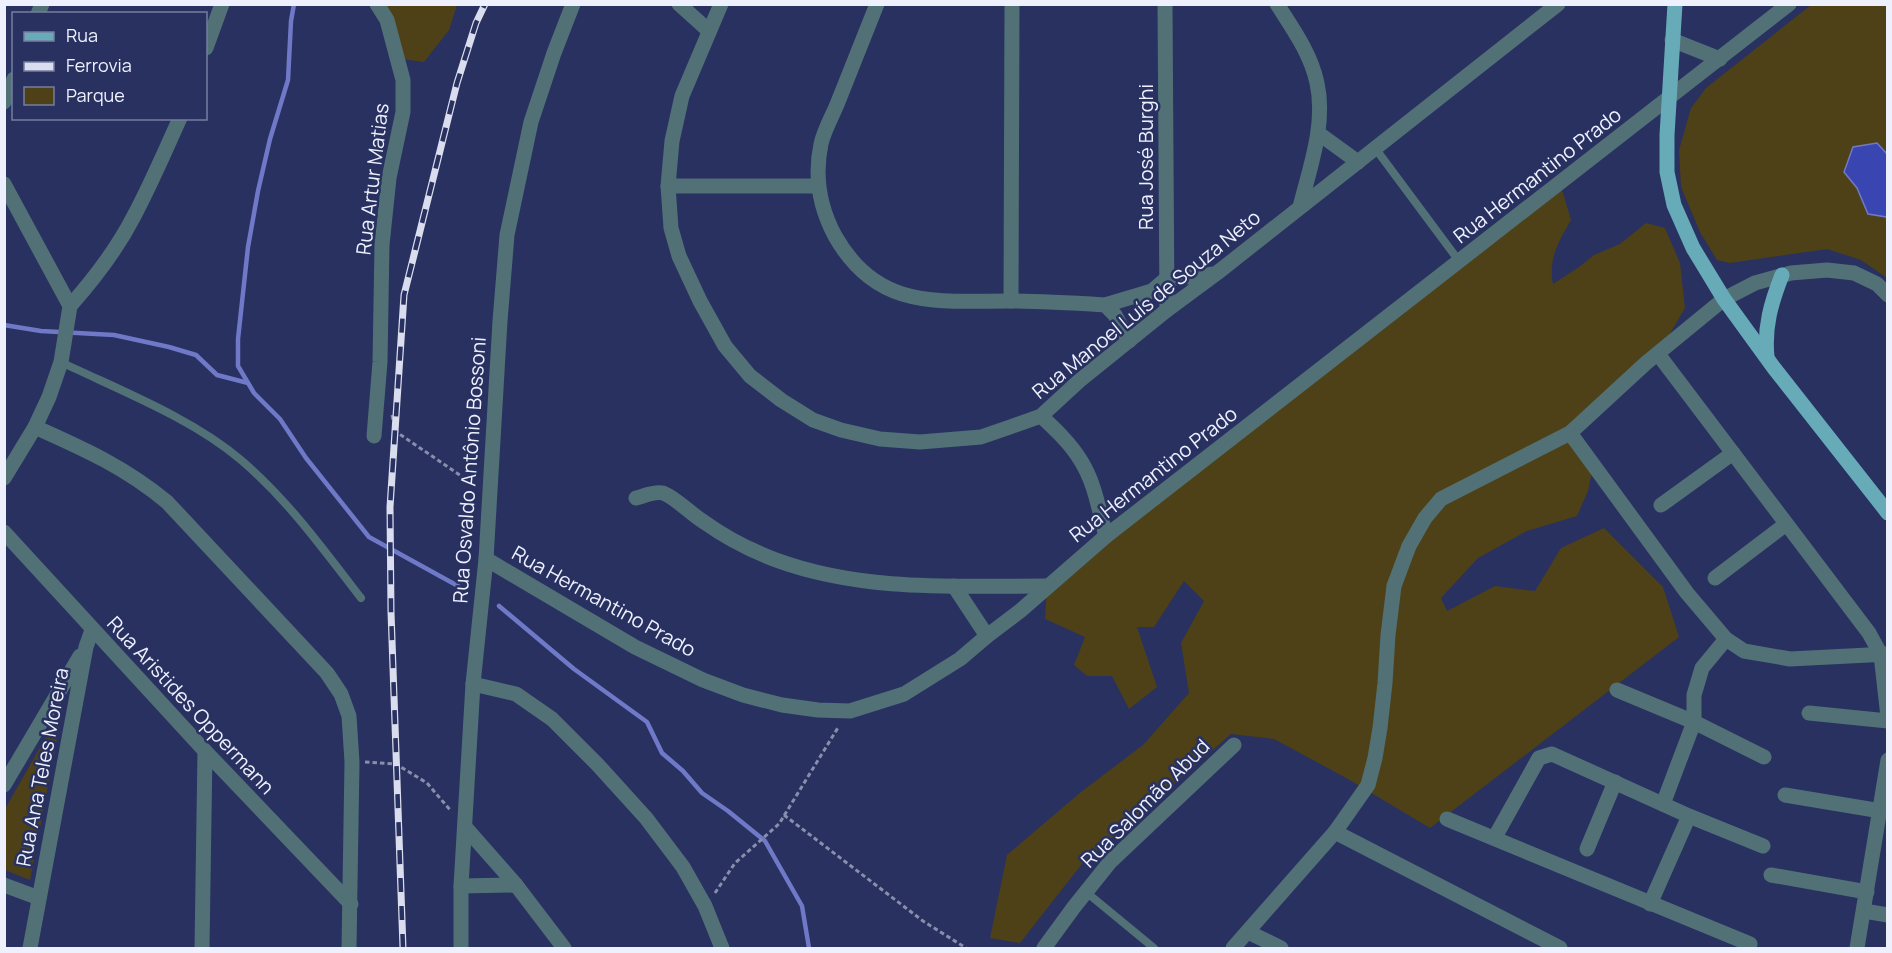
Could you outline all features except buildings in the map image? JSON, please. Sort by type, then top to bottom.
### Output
[{"type":"main road","points":[[1675,4],[1667,172],[1674,205],[1694,248],[1724,299],[1887,513]]},
{"type":"main road","points":[[1767,357],[1765,336],[1782,275]]},
{"type":"street","points":[[207,45],[222,4]]},
{"type":"street","name":"Rua Artur Matias","points":[[374,436],[380,362],[382,245],[389,178],[404,112],[403,80],[387,20],[377,4]]},
{"type":"street","name":"Rua Osvaldo Antônio Bossoni","points":[[461,948],[461,886],[472,684],[486,559],[507,235],[531,122],[573,4]]},
{"type":"street","points":[[679,4],[709,32]]},
{"type":"street","name":"Rua Manoel Luís de Souza Neto","points":[[721,4],[681,96],[672,141],[668,186],[671,228],[679,256],[700,302],[725,346],[750,376],[781,400],[813,420],[841,430],[880,439],[920,442],[981,437],[1041,416],[1167,310],[1558,4]]},
{"type":"street","points":[[877,4],[822,143],[817,186],[829,225],[839,243],[854,265],[871,279],[890,290],[915,298],[942,302],[1011,301],[1105,305],[1152,291],[1166,279],[1217,273]]},
{"type":"street","points":[[1011,301],[1012,4]]},
{"type":"street","name":"Rua José Burghi","points":[[1165,4],[1167,310]]},
{"type":"street","points":[[1277,4],[1308,56],[1317,83],[1318,133],[1300,207]]},
{"type":"street","name":"Rua Hermantino Prado","points":[[486,559],[635,647],[703,680],[743,695],[782,705],[818,710],[850,711],[904,694],[960,659],[1106,536],[1670,99],[1789,4]]},
{"type":"street","points":[[1672,40],[1720,59]]},
{"type":"street","points":[[4,102],[12,84]]},
{"type":"street","points":[[4,478],[35,427],[49,397],[61,359],[68,314],[129,225],[179,120]]},
{"type":"street","points":[[1318,133],[1358,162]]},
{"type":"street","points":[[4,184],[68,314]]},
{"type":"street","points":[[668,186],[817,186]]},
{"type":"street","points":[[1233,948],[1335,832],[1368,785],[1376,758],[1380,728],[1394,586],[1410,546],[1425,518],[1441,499],[1570,433],[1646,363],[1724,299],[1755,283],[1782,275],[1827,270],[1854,273],[1877,284],[1887,296]]},
{"type":"street","points":[[1105,305],[1115,315],[1129,341]]},
{"type":"street","points":[[1658,354],[1884,655],[1887,719],[1809,713]]},
{"type":"street","points":[[1041,416],[1061,435],[1082,461],[1095,494],[1106,536]]},
{"type":"street","points":[[35,427],[108,460],[144,483],[167,502],[327,673],[341,693],[350,716],[352,762],[349,948]]},
{"type":"street","points":[[1570,433],[1687,593],[1726,639],[1744,651],[1764,656],[1790,658],[1884,655]]},
{"type":"street","points":[[1661,505],[1733,453]]},
{"type":"street","points":[[636,498],[657,493],[665,494],[705,523],[735,540],[775,560],[808,570],[857,580],[923,586],[1047,586]]},
{"type":"street","points":[[1715,579],[1786,524]]},
{"type":"street","name":"Rua Aristides Oppermann","points":[[4,532],[92,630],[351,904]]},
{"type":"street","points":[[954,586],[987,636]]},
{"type":"street","name":"Rua Ana Teles Moreira","points":[[30,948],[86,647],[92,630]]},
{"type":"street","points":[[1663,804],[1694,722],[1694,695],[1702,669],[1726,639]]},
{"type":"street","points":[[4,785],[86,647]]},
{"type":"street","points":[[472,684],[516,694],[552,719],[597,764],[646,818],[683,867],[705,906],[722,948]]},
{"type":"street","points":[[1617,690],[1694,722],[1764,757]]},
{"type":"street","name":"Rua Salomão Abud","points":[[1044,948],[1110,862],[1234,745]]},
{"type":"street","points":[[202,948],[205,751]]},
{"type":"street","points":[[1495,837],[1539,758],[1552,753],[1689,816],[1763,846]]},
{"type":"street","points":[[1857,948],[1867,892],[1882,834],[1881,811],[1887,760]]},
{"type":"street","points":[[1587,849],[1615,782]]},
{"type":"street","points":[[1785,795],[1881,811]]},
{"type":"street","points":[[1650,904],[1689,816]]},
{"type":"street","points":[[1447,819],[1750,944]]},
{"type":"street","points":[[465,827],[516,885],[564,948]]},
{"type":"street","points":[[1335,832],[1560,948]]},
{"type":"street","points":[[1771,875],[1867,892]]},
{"type":"street","points":[[4,885],[39,898]]},
{"type":"street","points":[[461,886],[516,885]]},
{"type":"street","points":[[1864,911],[1887,915]]},
{"type":"street","points":[[1248,932],[1281,948]]},
{"type":"lane","points":[[1376,148],[1459,261]]},
{"type":"lane","points":[[61,359],[196,429],[239,459],[298,516],[361,598]]},
{"type":"lane","points":[[1086,892],[1154,948]]},
{"type":"path","points":[[390,408],[395,430],[489,495]]},
{"type":"path","points":[[705,906],[735,863],[779,824],[839,726],[848,721]]},
{"type":"path","points":[[352,762],[396,764],[427,783],[465,827]]},
{"type":"path","points":[[784,815],[923,921],[966,948]]},
{"type":"green space","points":[[377,5],[457,5],[449,30],[424,62],[401,59]]},
{"type":"green space","points":[[1811,5],[1887,5],[1887,278],[1861,260],[1827,249],[1730,263],[1717,260],[1700,232],[1681,187],[1679,150],[1691,108],[1706,88]]},
{"type":"green space","points":[[1560,183],[1571,220],[1553,258],[1553,284],[1594,255],[1620,244],[1646,223],[1665,228],[1680,263],[1685,308],[1658,354],[1570,433],[1593,466],[1588,491],[1577,516],[1527,531],[1478,558],[1441,598],[1447,611],[1495,586],[1535,591],[1561,548],[1604,528],[1663,587],[1679,637],[1430,828],[1348,779],[1274,739],[1231,734],[1081,865],[1020,943],[990,938],[1007,855],[1081,792],[1143,745],[1189,693],[1181,643],[1204,601],[1184,581],[1154,627],[1137,627],[1157,687],[1129,709],[1112,676],[1087,676],[1074,665],[1085,637],[1045,619],[1047,586]]},
{"type":"green space","points":[[63,707],[30,880],[5,870],[5,809]]},
{"type":"shaded area","points":[[1877,143],[1887,154],[1887,217],[1868,214],[1857,188],[1844,172],[1853,147]]},
{"type":"waterway","points":[[294,4],[288,80],[270,139],[248,247],[238,339],[238,366],[254,393],[280,419],[306,458],[369,537],[458,586]]},
{"type":"waterway","points":[[4,325],[41,331],[114,335],[169,347],[196,355],[217,375],[248,383]]},
{"type":"waterway","points":[[499,606],[574,669],[647,722],[662,753],[683,771],[702,793],[765,841],[802,906],[809,948]]},
{"type":"railway","points":[[403,948],[391,612],[390,507],[404,295],[457,83],[476,23],[485,4]]}]
